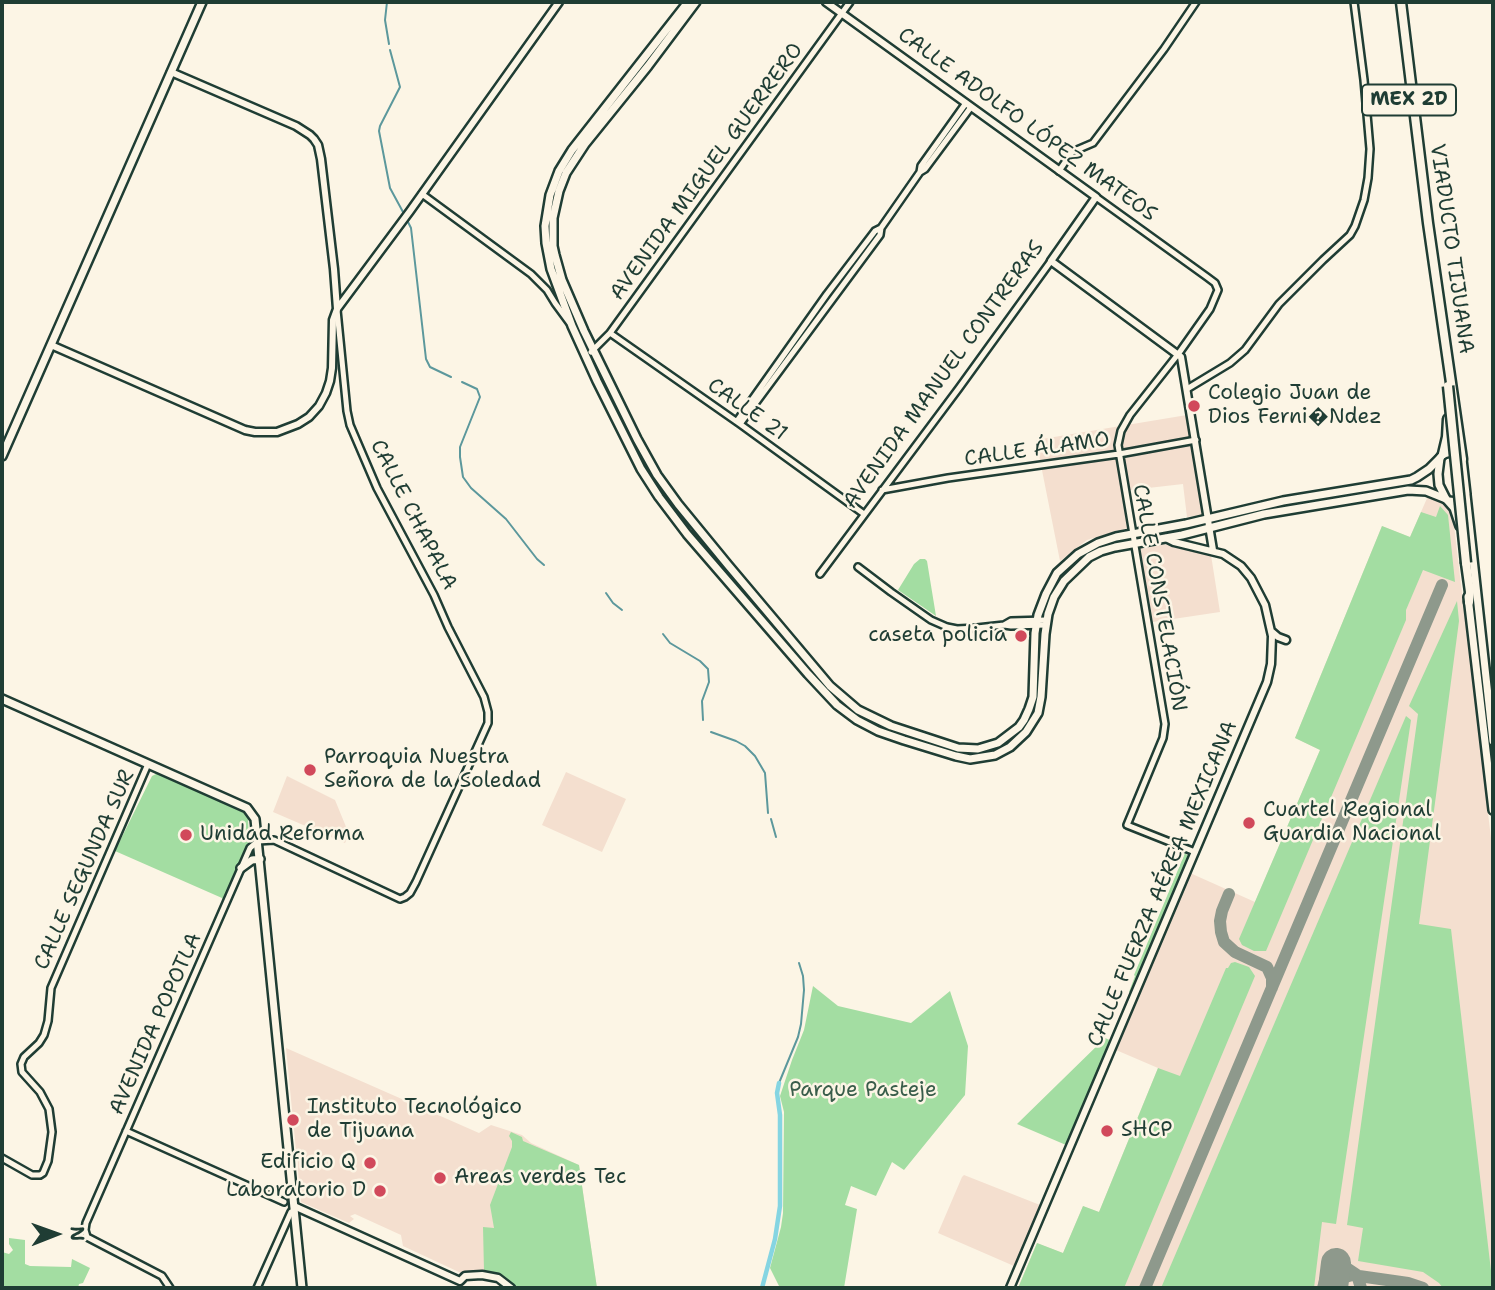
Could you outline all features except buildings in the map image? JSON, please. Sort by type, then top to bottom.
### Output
[{"type":"highway","name":"VIADUCTO TIJUANA","points":[[1399,2],[1448,386],[1469,601]]},
{"type":"highway","name":"VIADUCTO TIJUANA","points":[[1423,198],[1462,459]]},
{"type":"highway","points":[[1441,456],[1449,428],[1445,362]]},
{"type":"main road","points":[[2,456],[202,2]]},
{"type":"main road","points":[[51,345],[236,427],[255,432],[276,432],[309,417],[326,393],[332,368],[333,320],[337,309],[422,194],[557,2]]},
{"type":"main road","points":[[688,2],[572,150],[554,182],[547,210],[546,243],[551,269],[585,355],[641,469],[659,497],[687,534],[808,674],[837,705],[857,720],[878,731],[956,757],[978,758],[1003,751],[1026,732],[1038,713],[1046,622],[1059,588],[1085,559],[1101,551],[1264,514],[1408,490],[1426,491],[1458,502],[1466,494]]},
{"type":"main road","points":[[696,2],[577,154],[566,173],[553,218],[555,256],[565,287],[593,351],[636,439],[657,475],[678,504],[830,686],[858,710],[891,726],[958,748],[978,749],[998,743],[1019,727],[1029,709],[1033,697],[1036,622],[1057,573],[1078,554],[1098,543],[1132,533],[1208,519],[1263,505],[1410,480],[1441,456],[1451,452],[1462,459]]},
{"type":"main road","name":"CALLE ADOLFO LÓPEZ MATEOS","points":[[826,2],[1096,197]]},
{"type":"main road","name":"CALLE CHAPALA","points":[[171,72],[296,126],[310,135],[319,152],[337,309]]},
{"type":"main road","name":"AVENIDA MANUEL CONTRERAS","points":[[1051,261],[1096,197]]},
{"type":"main road","points":[[1051,261],[1179,353],[1183,361],[1213,551]]},
{"type":"main road","points":[[1441,456],[1439,485],[1459,523],[1493,810]]},
{"type":"main road","name":"MEX 2D","points":[[1462,459],[1493,741]]},
{"type":"main road","name":"CALLE FUERZA AÉREA MEXICANA","points":[[1010,1288],[1267,682],[1272,655],[1271,631],[1265,605],[1251,578],[1233,559],[1166,538]]},
{"type":"main road","points":[[1271,631],[1286,640]]},
{"type":"main road","points":[[2,699],[247,808],[252,813],[260,859],[302,1288]]},
{"type":"main road","points":[[242,868],[252,860],[260,859]]},
{"type":"main road","points":[[293,1209],[460,1281],[466,1276],[482,1275],[498,1278],[511,1288]]},
{"type":"street","name":"AVENIDA MIGUEL GUERRERO","points":[[585,355],[593,351],[610,333],[850,2]]},
{"type":"street","points":[[1059,171],[1074,150],[1093,142],[1164,50],[1196,2]]},
{"type":"street","points":[[1187,389],[1230,363],[1245,350],[1279,304],[1350,235],[1355,226],[1364,200],[1370,149],[1354,2]]},
{"type":"street","points":[[738,422],[880,234],[881,228],[920,172],[921,166],[969,105]]},
{"type":"street","points":[[422,194],[531,274],[547,290],[572,326]]},
{"type":"street","name":"CALLE ADOLFO LÓPEZ MATEOS","points":[[1096,197],[1217,286],[1216,296],[1209,309],[1179,353]]},
{"type":"street","name":"AVENIDA MANUEL CONTRERAS","points":[[821,574],[1051,261]]},
{"type":"street","name":"CALLE CHAPALA","points":[[258,841],[274,840],[400,899],[410,893],[416,882],[488,723],[484,697],[358,445],[347,411],[337,309]]},
{"type":"street","name":"CALLE 21","points":[[610,333],[864,513]]},
{"type":"street","points":[[1119,454],[1119,438],[1130,415],[1179,353]]},
{"type":"street","name":"CALLE ÁLAMO","points":[[882,490],[1196,440]]},
{"type":"street","name":"CALLE CONSTELACIÓN","points":[[1119,454],[1165,732],[1127,825],[1195,852]]},
{"type":"street","points":[[858,568],[921,613],[947,627],[977,628],[1036,622]]},
{"type":"street","points":[[1004,625],[1011,621],[1046,622]]},
{"type":"street","name":"CALLE SEGUNDA SUR","points":[[2,1158],[29,1174],[40,1175],[48,1161],[51,1143],[49,1109],[43,1096],[22,1072],[21,1064],[44,1035],[51,988],[148,764]]},
{"type":"street","name":"AVENIDA POPOTLA","points":[[170,1288],[162,1276],[87,1237],[86,1223],[250,848],[258,841]]},
{"type":"street","points":[[126,1131],[284,1202]]},
{"type":"street","points":[[257,1288],[293,1209]]},
{"type":"shaded area","points":[[1187,415],[1203,515],[1187,517],[1183,484],[1122,491],[1127,528],[1087,540],[1060,561],[1036,440]]},
{"type":"shaded area","points":[[1428,496],[1440,502],[1453,517],[1493,855],[1493,1288],[1018,1288],[1037,1243],[1063,1253],[1083,1206],[1099,1212],[1158,1068],[1116,1050],[1190,873],[1255,902],[1320,750],[1295,738],[1382,526],[1410,537]]},
{"type":"shaded area","points":[[1162,544],[1211,555],[1220,612],[1153,622],[1140,549]]},
{"type":"shaded area","points":[[566,772],[626,799],[602,852],[542,825]]},
{"type":"shaded area","points":[[287,776],[335,800],[349,834],[345,843],[273,812]]},
{"type":"shaded area","name":"Instituto Tecnológico de Tijuana","points":[[286,1048],[479,1133],[491,1125],[522,1135],[531,1143],[579,1165],[597,1288],[515,1288],[495,1273],[461,1273],[403,1246],[401,1235],[355,1214],[350,1216],[354,1219],[349,1223],[301,1202]]},
{"type":"shaded area","points":[[964,1175],[1040,1205],[1014,1266],[938,1233]]},
{"type":"green space","points":[[1440,506],[1448,515],[1455,582],[1423,570],[1406,610],[1406,620],[1266,951],[1254,951],[1242,945],[1239,939],[1320,750],[1295,738],[1382,526],[1410,537],[1421,512],[1436,517]]},
{"type":"green space","points":[[920,559],[927,561],[936,616],[898,590]]},
{"type":"green space","points":[[1457,601],[1459,621],[1419,924],[1451,929],[1493,1288],[1443,1288],[1423,1272],[1358,1261],[1363,1228],[1347,1225],[1418,714],[1409,706]]},
{"type":"green space","points":[[1406,716],[1411,720],[1336,1224],[1322,1222],[1314,1288],[1161,1288]]},
{"type":"green space","name":"Unidad Reforma","points":[[158,773],[245,811],[248,817],[249,844],[224,901],[115,851],[152,776]]},
{"type":"green space","points":[[1185,853],[1188,856],[1185,864],[1131,993],[1129,992],[1134,975]]},
{"type":"green space","points":[[1235,962],[1249,967],[1255,976],[1124,1288],[1018,1288],[1037,1243],[1063,1253],[1083,1206],[1099,1212],[1158,1068],[1180,1076],[1226,968]]},
{"type":"green space","name":"Parque Pasteje","points":[[813,986],[838,1006],[911,1023],[950,991],[968,1046],[965,1095],[904,1170],[892,1162],[876,1196],[851,1186],[845,1205],[857,1209],[844,1288],[785,1288],[779,1286],[770,1268],[783,1213],[784,1112],[780,1096],[804,1030]]},
{"type":"green space","points":[[1105,1038],[1112,1041],[1066,1145],[1017,1124]]},
{"type":"green space","points":[[511,1132],[522,1137],[523,1141],[579,1165],[597,1288],[517,1288],[500,1274],[484,1271],[483,1227],[494,1228],[490,1205],[512,1147],[509,1136]]},
{"type":"green space","points":[[9,1238],[25,1240],[25,1264],[30,1266],[71,1267],[72,1259],[90,1268],[83,1283],[79,1284],[78,1288],[2,1288],[2,1252],[9,1254],[13,1250]]},
{"type":"waterway","points":[[387,2],[385,20],[389,44]]},
{"type":"waterway","points":[[390,50],[400,87],[379,131],[390,188],[403,212]]},
{"type":"waterway","points":[[407,220],[411,228],[426,359],[430,367],[451,377]]},
{"type":"waterway","points":[[462,382],[477,389],[480,397],[460,447],[463,477],[471,488],[506,519],[544,565]]},
{"type":"waterway","points":[[606,593],[622,610]]},
{"type":"waterway","points":[[663,634],[670,643],[708,669],[709,682],[702,701],[703,720]]},
{"type":"waterway","points":[[711,732],[736,741],[755,756],[765,773],[768,813]]},
{"type":"waterway","points":[[771,819],[776,837]]},
{"type":"waterway","points":[[779,1083],[801,1024],[804,990],[799,963]]},
{"type":"waterway","points":[[762,1288],[775,1239],[780,1206],[779,1083]]},
{"type":"taxiway","points":[[1145,1288],[1442,585]]},
{"type":"taxiway","points":[[1229,894],[1220,921],[1224,942],[1235,952],[1267,967],[1272,978],[1272,988]]},
{"type":"taxiway","points":[[1323,1288],[1326,1277],[1335,1269],[1342,1268],[1357,1275],[1361,1288]]},
{"type":"taxiway","points":[[1334,1288],[1342,1278],[1352,1275],[1408,1283],[1423,1288]]},
{"type":"runway","points":[[1333,1288],[1336,1263]]},
{"type":"place","name":"Colegio Juan de Dios Ferni�Ndez","points":[[1194,406]]},
{"type":"place","name":"caseta policia","points":[[1021,636]]},
{"type":"place","name":"Parroquia Nuestra Señora de la Soledad","points":[[310,770]]},
{"type":"place","name":"Cuartel Regional Guardia Nacional","points":[[1249,823]]},
{"type":"place","name":"Unidad Reforma","points":[[186,835]]},
{"type":"place","name":"Instituto Tecnológico de Tijuana","points":[[293,1120]]},
{"type":"place","name":"SHCP","points":[[1107,1131]]},
{"type":"place","name":"Edificio Q","points":[[370,1163]]},
{"type":"place","name":"Areas verdes Tec","points":[[440,1178]]},
{"type":"place","name":"Laboratorio D","points":[[380,1191]]}]
